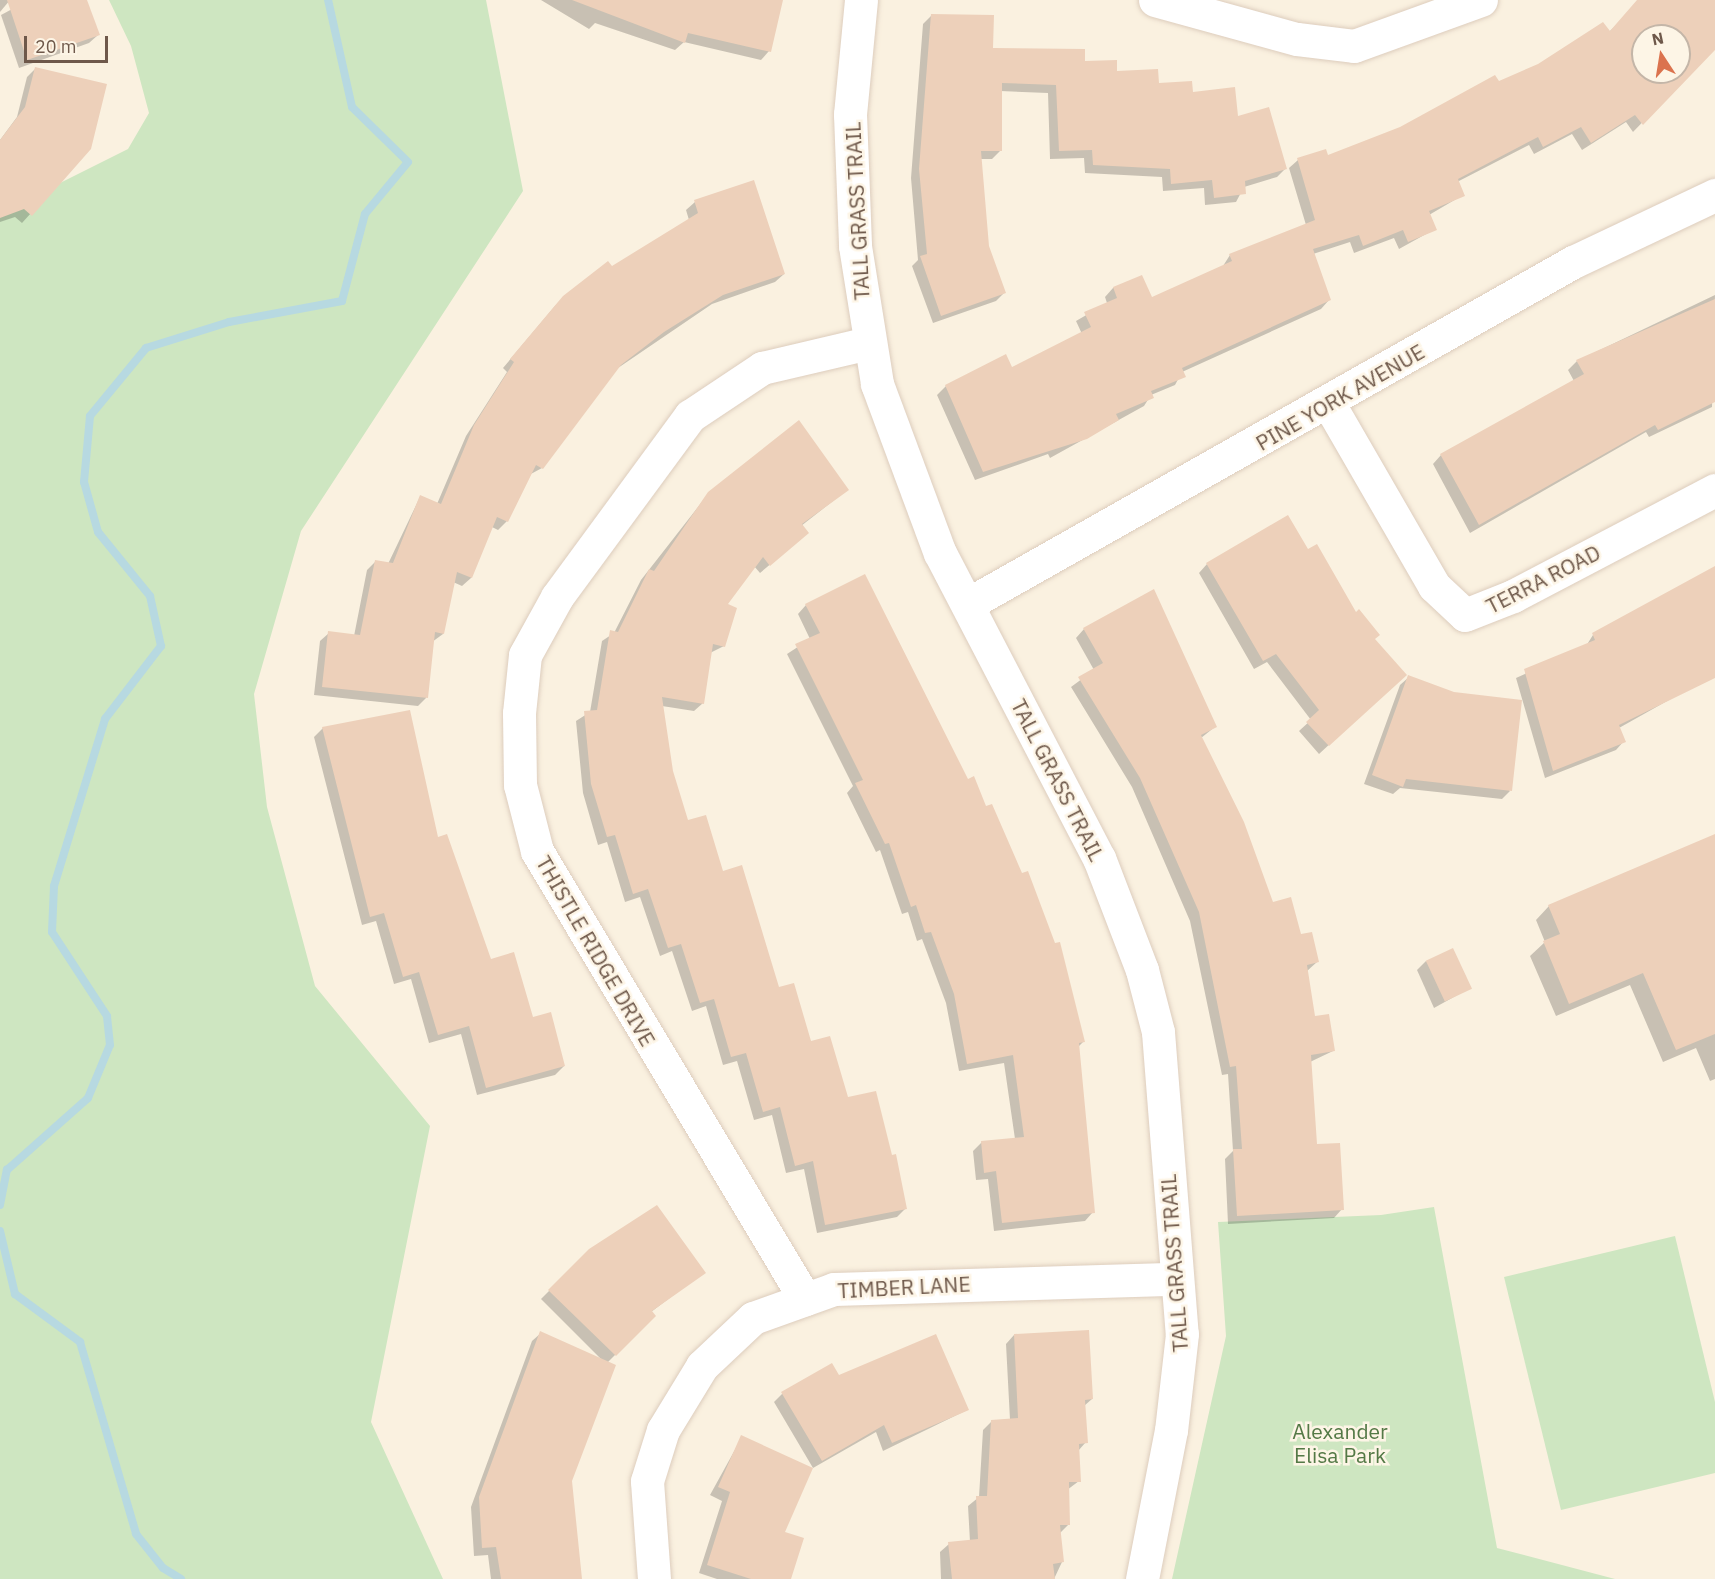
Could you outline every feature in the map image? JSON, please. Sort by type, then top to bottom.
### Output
[{"type":"street","name":"TALL GRASS TRAIL","points":[[861,0],[851,155],[856,258],[869,343],[888,417],[940,553],[1099,858],[1142,970],[1163,1073],[1176,1279],[1182,1334],[1179,1381],[1142,1579]]},
{"type":"street","points":[[1155,0],[1297,39],[1354,46],[1481,0]]},
{"type":"street","name":"PINE YORK AVENUE","points":[[968,604],[1329,404],[1573,262],[1715,195]]},
{"type":"street","name":"THISTLE RIDGE DRIVE","points":[[805,1299],[537,852],[520,786],[519,713],[525,655],[557,597],[690,417],[762,368],[869,343]]},
{"type":"street","name":"TERRA ROAD","points":[[1329,404],[1434,586],[1465,615],[1505,600],[1715,490]]},
{"type":"street","name":"TIMBER LANE","points":[[654,1579],[647,1480],[663,1430],[702,1366],[753,1318],[834,1289],[872,1286],[1176,1279]]},
{"type":"green space","points":[[109,0],[486,0],[523,191],[301,531],[254,694],[267,807],[315,986],[430,1126],[371,1422],[443,1579],[0,1579],[0,213],[128,149],[149,113],[131,46]]},
{"type":"green space","name":"Alexander Elisa Park","points":[[1434,1207],[1497,1548],[1615,1579],[1172,1579],[1226,1336],[1218,1222],[1381,1215]]},
{"type":"green space","points":[[1675,1236],[1715,1402],[1715,1473],[1561,1510],[1504,1277]]},
{"type":"building","points":[[7,0],[87,0],[100,35],[27,60]]},
{"type":"building","points":[[572,0],[783,0],[771,52],[688,33],[685,43]]},
{"type":"building","points":[[1637,0],[1715,0],[1715,50],[1691,75],[1691,24],[1631,24],[1631,84],[1682,84],[1643,125],[1635,115],[1591,143],[1581,127],[1543,147],[1538,137],[1458,179],[1465,196],[1429,211],[1437,230],[1408,242],[1403,230],[1363,246],[1359,235],[1313,249],[1331,300],[1182,368],[1186,377],[1151,391],[1154,398],[1116,414],[1119,420],[1087,439],[983,472],[945,385],[1006,354],[1012,367],[1091,327],[1084,312],[1117,298],[1113,287],[1142,275],[1152,297],[1232,261],[1229,254],[1315,220],[1297,158],[1326,149],[1328,155],[1400,127],[1495,75],[1499,81],[1538,64],[1603,22],[1610,31]]},
{"type":"building","points":[[931,14],[994,15],[993,48],[1085,49],[1085,61],[1117,60],[1117,71],[1158,69],[1159,83],[1192,81],[1193,92],[1235,87],[1238,116],[1269,107],[1287,169],[1245,181],[1246,194],[1214,198],[1212,180],[1171,184],[1170,169],[1093,165],[1092,150],[1059,151],[1056,85],[1002,83],[1002,151],[981,151],[989,246],[1006,293],[941,316],[920,256],[927,254],[919,169]]},
{"type":"building","points":[[35,67],[107,84],[91,149],[32,216],[24,209],[0,218],[0,140],[25,107]]},
{"type":"building","points":[[754,180],[785,274],[723,295],[664,332],[621,365],[543,469],[536,465],[508,522],[497,517],[472,578],[457,572],[444,634],[435,632],[428,698],[322,687],[328,631],[360,635],[375,560],[393,563],[420,495],[441,504],[474,425],[514,362],[510,359],[563,296],[608,261],[612,266],[698,213],[694,200]]},
{"type":"building","points":[[1715,299],[1715,402],[1658,430],[1655,425],[1479,525],[1440,454],[1584,374],[1576,360]]},
{"type":"building","points":[[799,420],[849,490],[802,524],[809,533],[770,566],[763,557],[728,604],[737,608],[725,647],[713,644],[704,704],[662,697],[673,771],[688,820],[706,815],[723,871],[742,865],[779,987],[794,983],[811,1041],[830,1036],[848,1097],[876,1091],[892,1155],[896,1154],[907,1209],[825,1225],[813,1161],[795,1166],[780,1107],[763,1112],[746,1053],[731,1057],[714,999],[700,1003],[681,944],[668,948],[648,889],[633,894],[615,835],[607,837],[591,784],[584,711],[597,710],[610,630],[618,632],[649,569],[654,571],[708,492]]},
{"type":"building","points":[[1288,515],[1308,549],[1317,544],[1356,612],[1359,609],[1380,635],[1375,639],[1407,675],[1329,746],[1306,722],[1319,710],[1276,654],[1263,661],[1206,563]]},
{"type":"building","points":[[1715,566],[1715,678],[1619,725],[1626,742],[1553,771],[1524,669],[1595,640],[1592,633]]},
{"type":"building","points":[[865,574],[968,779],[974,776],[986,806],[992,804],[1022,873],[1028,871],[1055,943],[1060,942],[1085,1042],[1079,1043],[1095,1213],[1002,1223],[996,1171],[984,1173],[981,1141],[1024,1137],[1013,1055],[967,1064],[954,994],[931,932],[925,933],[916,905],[911,907],[889,843],[885,844],[855,783],[863,780],[795,644],[820,633],[805,604]]},
{"type":"building","points":[[1154,589],[1217,727],[1201,735],[1244,822],[1273,902],[1291,897],[1301,934],[1312,932],[1319,962],[1307,965],[1315,1016],[1329,1014],[1335,1051],[1311,1055],[1317,1144],[1340,1143],[1344,1210],[1237,1216],[1233,1149],[1242,1149],[1236,1066],[1230,1067],[1199,912],[1140,778],[1078,677],[1103,663],[1083,628]]},
{"type":"building","points":[[1408,675],[1454,692],[1522,700],[1512,791],[1406,779],[1403,787],[1372,775]]},
{"type":"building","points":[[410,710],[438,837],[447,834],[491,959],[514,952],[533,1017],[551,1012],[565,1066],[486,1088],[469,1026],[438,1035],[419,972],[403,977],[384,913],[370,917],[322,727]]},
{"type":"building","points":[[1715,834],[1715,1034],[1676,1050],[1643,973],[1569,1004],[1543,941],[1560,934],[1548,905]]},
{"type":"building","points":[[1453,948],[1472,989],[1445,1001],[1426,961]]},
{"type":"building","points":[[657,1205],[706,1273],[652,1311],[656,1316],[616,1356],[548,1290],[589,1249]]},
{"type":"building","points":[[1089,1330],[1093,1399],[1085,1400],[1088,1443],[1079,1444],[1081,1482],[1069,1482],[1070,1525],[1060,1525],[1064,1562],[1053,1564],[1055,1579],[952,1579],[948,1542],[978,1539],[976,1496],[987,1496],[991,1420],[1018,1418],[1014,1334]]},
{"type":"building","points":[[540,1331],[616,1365],[572,1481],[582,1579],[501,1579],[496,1547],[482,1548],[479,1497]]},
{"type":"building","points":[[936,1334],[969,1410],[892,1443],[884,1425],[822,1461],[781,1392],[832,1363],[839,1375]]},
{"type":"building","points":[[741,1435],[813,1468],[785,1532],[804,1538],[791,1579],[751,1579],[707,1565],[730,1492],[718,1487]]},
{"type":"waterway","points":[[0,1205],[7,1170],[88,1098],[110,1045],[107,1016],[52,932],[54,886],[105,719],[161,646],[150,596],[98,532],[84,482],[90,416],[146,348],[229,322],[342,301],[365,214],[408,162],[352,107],[328,0]]},
{"type":"waterway","points":[[0,1231],[15,1294],[80,1342],[136,1534],[163,1568],[181,1579]]}]
